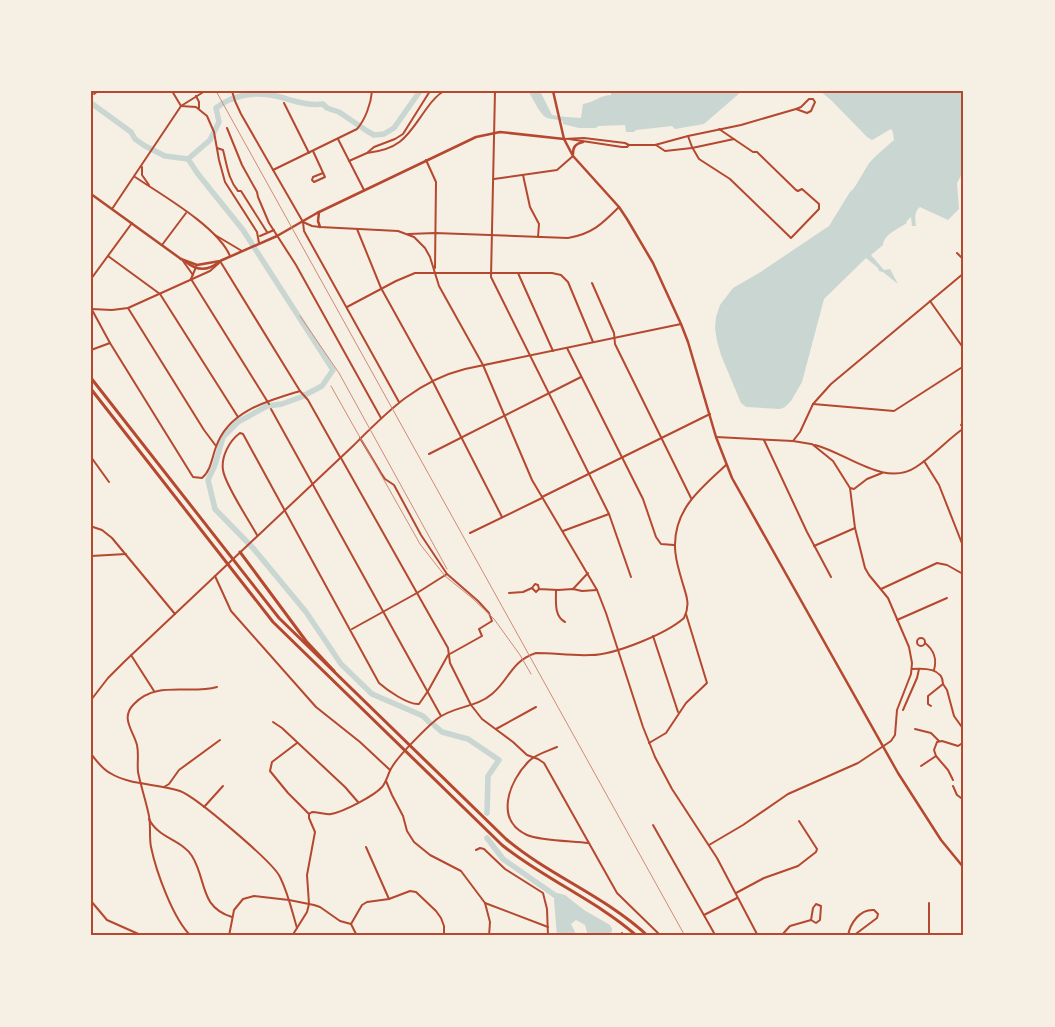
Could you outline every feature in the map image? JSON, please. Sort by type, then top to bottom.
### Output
[{"type":"highway","points":[[91,378],[278,618],[506,839],[535,860],[612,906],[648,936]]},
{"type":"highway","points":[[91,390],[265,613],[289,639],[502,845],[530,866],[606,911],[637,936]]},
{"type":"highway","points":[[240,552],[301,634],[342,681]]},
{"type":"main road","points":[[553,91],[564,139],[573,156],[619,207],[653,263],[688,342],[726,465],[903,781],[935,831],[964,868]]},
{"type":"main road","points":[[91,194],[181,259],[196,266],[220,261],[250,246],[277,236],[319,212],[464,141],[485,134],[510,132],[564,139]]},
{"type":"main road","points":[[573,156],[573,148],[576,144],[583,142]]},
{"type":"main road","points":[[319,212],[318,221],[320,227]]},
{"type":"street","points":[[94,94],[98,91]]},
{"type":"street","points":[[172,91],[181,106]]},
{"type":"street","points":[[112,209],[181,106],[204,91]]},
{"type":"street","points":[[273,170],[357,129],[362,123],[372,91]]},
{"type":"street","points":[[367,153],[374,147],[403,134],[430,91]]},
{"type":"street","points":[[349,161],[367,153],[389,148],[401,142],[408,136],[431,102],[444,91]]},
{"type":"street","points":[[495,91],[490,273],[495,287],[609,514],[631,577]]},
{"type":"street","points":[[232,92],[235,101],[303,222],[304,231],[399,403]]},
{"type":"street","points":[[196,96],[199,108]]},
{"type":"street","points":[[564,139],[584,138],[625,142],[628,144],[656,145],[740,125],[796,109],[801,107],[810,98],[815,102],[811,111],[807,113],[796,109]]},
{"type":"street","points":[[284,103],[308,153]]},
{"type":"street","points":[[181,106],[199,108],[207,116],[216,140],[223,174],[229,188],[258,236],[258,243]]},
{"type":"street","points":[[227,128],[242,165],[257,192],[269,223],[296,265],[381,418]]},
{"type":"street","points":[[688,136],[692,148],[699,159],[730,179],[791,238],[819,209],[819,204],[802,189],[796,190],[757,152],[753,152],[719,129]]},
{"type":"street","points":[[338,139],[364,190]]},
{"type":"street","points":[[564,139],[622,147],[627,147],[628,144]]},
{"type":"street","points":[[656,145],[666,151],[692,148],[734,139]]},
{"type":"street","points":[[217,148],[223,150],[232,183],[238,192],[241,191],[267,232]]},
{"type":"street","points":[[313,151],[325,177],[314,182],[312,180],[313,177],[323,173]]},
{"type":"street","points":[[494,178],[523,176],[557,170],[573,156]]},
{"type":"street","points":[[426,160],[436,180],[435,272]]},
{"type":"street","points":[[142,165],[142,175],[150,187]]},
{"type":"street","points":[[223,174],[228,173]]},
{"type":"street","points":[[523,176],[530,207],[539,224],[538,237]]},
{"type":"street","points":[[134,177],[186,212],[215,235],[223,243],[230,256]]},
{"type":"street","points":[[234,194],[238,192]]},
{"type":"street","points":[[408,234],[435,233],[568,238],[582,236],[619,207]]},
{"type":"street","points":[[162,245],[186,212]]},
{"type":"street","points":[[303,222],[320,227],[398,231],[414,237],[425,248],[439,286],[483,366],[526,469],[597,590],[649,743],[665,777],[709,844],[758,936]]},
{"type":"street","points":[[91,279],[132,223]]},
{"type":"street","points":[[267,232],[269,223]]},
{"type":"street","points":[[357,229],[381,288],[432,380],[502,517]]},
{"type":"street","points":[[258,236],[274,230]]},
{"type":"street","points":[[215,235],[242,251]]},
{"type":"street","points":[[957,253],[964,260]]},
{"type":"street","points":[[108,256],[160,294],[238,417]]},
{"type":"street","points":[[181,259],[193,275]]},
{"type":"street","points":[[301,392],[267,401],[238,417],[224,429],[208,471],[202,478],[194,478],[91,309],[112,310],[128,308],[199,276],[217,266],[220,261],[301,392],[306,397],[417,593],[448,648],[448,655],[471,705],[495,730],[517,745],[527,755],[541,761],[546,767],[620,898],[661,936]]},
{"type":"street","points":[[191,279],[196,266]]},
{"type":"street","points":[[196,266],[199,276]]},
{"type":"street","points":[[347,307],[381,288],[415,273],[552,273],[565,278],[570,286],[593,342]]},
{"type":"street","points":[[518,273],[553,351]]},
{"type":"street","points":[[794,441],[813,404],[831,384],[964,273]]},
{"type":"street","points":[[191,279],[269,404]]},
{"type":"street","points":[[592,283],[614,334],[614,344],[691,498]]},
{"type":"street","points":[[930,301],[964,350]]},
{"type":"street","points":[[128,308],[204,430],[216,446]]},
{"type":"street","points":[[91,700],[108,678],[381,418],[432,380],[448,373],[681,324]]},
{"type":"street","points":[[91,350],[110,343]]},
{"type":"street","points":[[567,348],[643,499],[657,540],[664,545],[674,545]]},
{"type":"street","points":[[813,404],[894,411],[964,366]]},
{"type":"street","points":[[429,454],[582,377]]},
{"type":"street","points":[[271,409],[441,716]]},
{"type":"street","points":[[470,532],[710,414]]},
{"type":"street","points":[[960,425],[964,422]]},
{"type":"street","points":[[716,437],[794,441],[812,444],[824,447],[882,473],[893,475],[915,468],[964,428]]},
{"type":"street","points":[[257,535],[227,483],[222,470],[225,452],[237,435],[242,433],[379,683],[387,690],[414,704],[418,704],[428,691],[448,655],[482,636],[479,629],[492,621],[490,614],[469,592],[447,574],[421,535],[394,485],[385,479],[360,438]]},
{"type":"street","points":[[764,440],[814,546],[831,577]]},
{"type":"street","points":[[709,844],[750,821],[788,794],[858,762],[891,741],[895,735],[896,710],[912,669],[909,647],[888,598],[865,568],[850,488],[833,461],[812,444]]},
{"type":"street","points":[[91,457],[109,482]]},
{"type":"street","points":[[924,461],[939,485],[963,546]]},
{"type":"street","points":[[649,743],[664,736],[693,695],[707,683],[686,614],[688,602],[676,560],[674,545],[679,522],[691,498],[726,465]]},
{"type":"street","points":[[850,488],[854,489],[867,479],[882,473]]},
{"type":"street","points":[[563,531],[609,514]]},
{"type":"street","points":[[93,527],[108,533],[175,614]]},
{"type":"street","points":[[814,546],[856,528]]},
{"type":"street","points":[[91,556],[126,554]]},
{"type":"street","points":[[881,589],[937,563],[947,565],[963,574]]},
{"type":"street","points":[[573,588],[588,573]]},
{"type":"street","points":[[351,629],[417,593],[447,574]]},
{"type":"street","points":[[215,576],[231,611],[316,707],[360,742],[390,770]]},
{"type":"street","points":[[509,593],[523,592],[532,588],[535,584],[539,588],[556,590],[573,588],[597,590]]},
{"type":"street","points":[[532,588],[536,592],[539,588]]},
{"type":"street","points":[[556,590],[557,612],[560,620],[565,622]]},
{"type":"street","points":[[898,620],[947,598]]},
{"type":"street","points":[[309,814],[315,812],[333,814],[376,792],[386,781],[390,770],[397,760],[441,716],[490,696],[500,687],[518,662],[534,654],[590,655],[618,650],[653,636],[681,620],[686,614]]},
{"type":"street","points":[[653,636],[679,713]]},
{"type":"street","points":[[925,643],[930,646],[934,655],[936,661],[934,670]]},
{"type":"street","points":[[132,655],[154,691]]},
{"type":"street","points":[[912,669],[934,670],[942,677],[954,716],[964,730]]},
{"type":"street","points":[[903,710],[918,678],[919,669]]},
{"type":"street","points":[[931,706],[928,704],[928,696],[943,684]]},
{"type":"street","points":[[191,936],[178,921],[151,846],[149,818],[138,770],[137,745],[128,724],[127,714],[134,702],[154,691],[164,689],[204,691],[217,688]]},
{"type":"street","points":[[495,730],[536,707]]},
{"type":"street","points":[[273,722],[282,728],[345,787],[358,802]]},
{"type":"street","points":[[916,729],[931,733],[939,741],[954,746],[963,743]]},
{"type":"street","points":[[164,787],[169,784],[178,770],[220,740]]},
{"type":"street","points":[[939,741],[934,747],[936,756],[948,770],[953,780]]},
{"type":"street","points":[[292,936],[307,912],[309,904],[307,873],[315,832],[309,814],[270,771],[272,762],[297,743]]},
{"type":"street","points":[[556,747],[533,758],[519,772],[508,795],[508,812],[513,824],[530,836],[588,843]]},
{"type":"street","points":[[91,754],[110,773],[125,779],[187,794],[204,807],[271,864],[280,877],[297,928]]},
{"type":"street","points":[[921,766],[936,756]]},
{"type":"street","points":[[386,781],[414,842],[430,855],[461,871],[485,903],[490,922],[489,936]]},
{"type":"street","points":[[204,807],[223,786]]},
{"type":"street","points":[[953,786],[957,795],[964,800]]},
{"type":"street","points":[[149,818],[151,823],[161,833],[192,855],[211,905],[219,912],[232,918]]},
{"type":"street","points":[[736,893],[764,878],[798,866],[816,852],[817,849],[799,821]]},
{"type":"street","points":[[653,825],[714,933]]},
{"type":"street","points":[[366,847],[388,899]]},
{"type":"street","points":[[476,850],[484,849],[505,869],[543,893],[548,908],[548,936]]},
{"type":"street","points":[[351,924],[362,905],[367,902],[388,899],[410,891],[416,892],[436,911],[444,926],[444,936]]},
{"type":"street","points":[[229,936],[234,910],[248,897],[288,900],[320,907],[340,921],[351,924],[357,936]]},
{"type":"street","points":[[704,916],[738,898]]},
{"type":"street","points":[[91,901],[107,920],[143,936]]},
{"type":"street","points":[[485,903],[548,927]]},
{"type":"street","points":[[928,903],[929,936]]},
{"type":"street","points":[[781,936],[790,926],[811,920],[816,923],[819,922],[822,908],[819,905],[814,905],[811,920]]},
{"type":"street","points":[[848,936],[851,923],[856,918],[869,910],[877,912],[877,918],[853,936]]},
{"type":"shaded area","points":[[528,91],[540,91],[552,115],[581,118],[583,104],[611,95],[611,91],[742,91],[704,124],[675,129],[672,126],[626,132],[625,125],[579,128],[563,124],[563,121],[547,118],[539,110]]},
{"type":"shaded area","points":[[820,91],[964,91],[964,170],[957,183],[959,209],[948,220],[920,207],[916,213],[916,226],[912,226],[911,217],[907,223],[889,235],[883,245],[871,255],[884,270],[890,269],[898,284],[879,271],[866,258],[824,299],[802,382],[791,401],[780,409],[746,407],[741,403],[717,341],[715,328],[720,305],[733,288],[759,273],[829,226],[870,162],[894,140],[891,129],[872,140],[867,137]]},
{"type":"shaded area","points":[[557,893],[565,895],[584,910],[610,925],[612,929],[611,936],[585,936],[587,932],[585,925],[576,920],[571,924],[577,936],[557,936],[554,900]]},
{"type":"waterway","points":[[91,103],[131,132],[135,139],[145,146],[165,156],[188,159],[210,140],[219,122],[216,108],[237,97],[260,94],[305,103],[323,104],[374,135],[384,134],[394,128],[420,91]]},
{"type":"waterway","points":[[188,159],[243,230],[333,370],[322,386],[282,404],[267,406],[238,422],[223,437],[215,465],[208,480],[215,509],[253,548],[306,612],[341,664],[372,694],[423,716],[429,722]]},
{"type":"waterway","points":[[434,725],[442,732],[468,739],[499,760],[488,776],[487,813]]},
{"type":"waterway","points":[[487,838],[503,859],[556,896],[559,901]]},
{"type":"railway","points":[[216,91],[685,936]]},
{"type":"railway","points":[[300,316],[339,373],[447,569]]},
{"type":"railway","points":[[331,386],[420,544],[445,576],[494,619],[531,674]]}]
